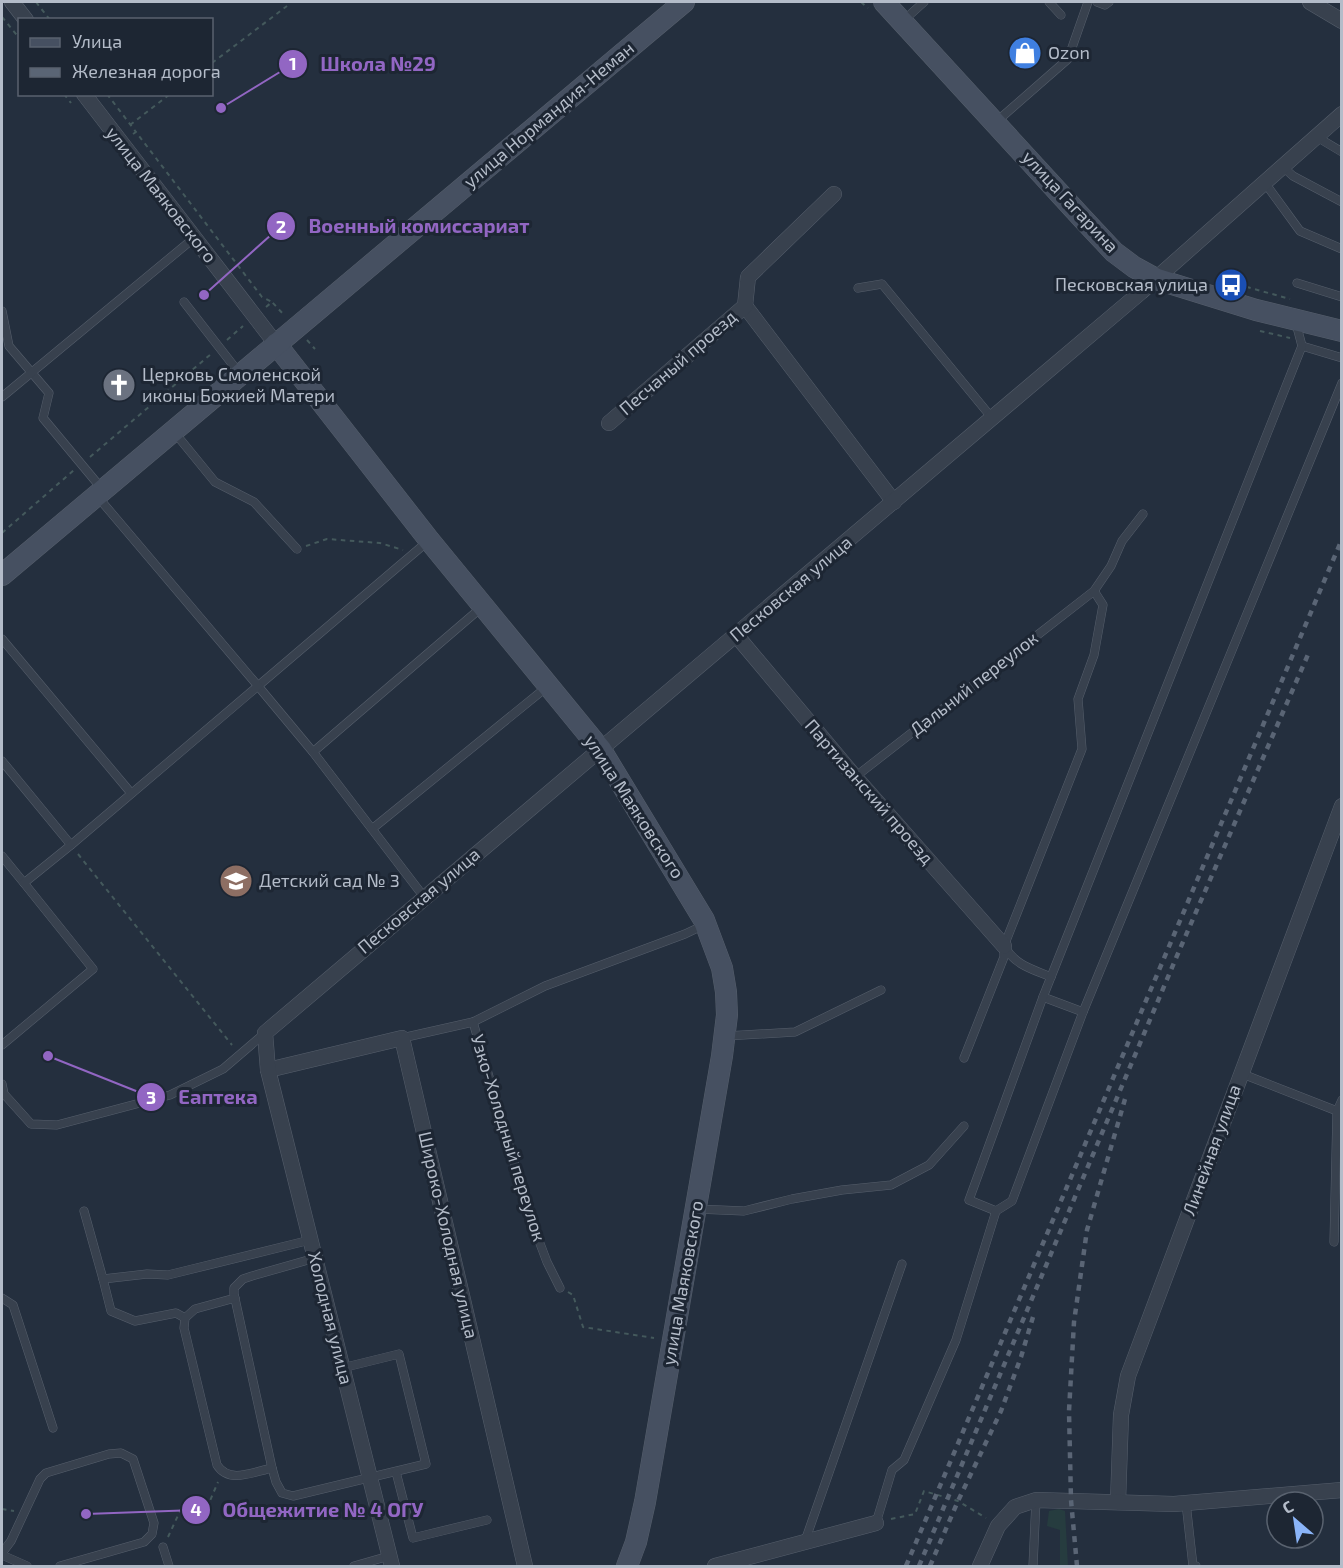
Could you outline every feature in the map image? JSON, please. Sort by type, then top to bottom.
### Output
[{"type":"street","points":[[12,2],[24,18]]},
{"type":"street","name":"улица Нормандия-Неман","points":[[2,575],[684,2]]},
{"type":"street","name":"улица Гагарина","points":[[884,2],[1114,252],[1134,267],[1156,279],[1295,320],[1341,331]]},
{"type":"street","points":[[1310,2],[1341,21]]},
{"type":"street","name":"улица Маяковского","points":[[86,96],[276,344],[421,546],[483,606],[601,750],[671,862],[706,924],[722,968],[727,1015],[645,1502],[636,1542],[627,1566]]},
{"type":"street","name":"Песковская улица","points":[[265,1033],[1156,279],[1341,114]]},
{"type":"street","name":"Песчаный проезд","points":[[609,423],[745,306],[748,277],[834,194]]},
{"type":"street","points":[[745,306],[894,502]]},
{"type":"street","name":"Партизанский проезд","points":[[736,635],[855,777],[1004,946]]},
{"type":"street","name":"Линейная улица","points":[[1118,1502],[1121,1415],[1128,1376],[1341,806]]},
{"type":"street","points":[[265,1033],[268,1070],[402,1038]]},
{"type":"street","name":"Широко-Холодная улица","points":[[402,1038],[525,1566]]},
{"type":"street","name":"Холодная улица","points":[[268,1070],[391,1561]]},
{"type":"street","points":[[980,1566],[998,1526],[1015,1507],[1036,1500],[1186,1503],[1341,1490]]},
{"type":"street","points":[[715,1566],[876,1523]]},
{"type":"lane","points":[[903,21],[924,2]]},
{"type":"lane","points":[[1049,2],[1061,15]]},
{"type":"lane","points":[[996,122],[1068,59],[1088,2]]},
{"type":"lane","points":[[1097,2],[1106,5],[1109,2]]},
{"type":"lane","points":[[1317,137],[1341,152]]},
{"type":"lane","points":[[1283,167],[1293,176],[1341,201]]},
{"type":"lane","points":[[1264,183],[1300,231],[1341,249]]},
{"type":"lane","points":[[2,397],[194,238]]},
{"type":"lane","points":[[1297,283],[1341,297]]},
{"type":"lane","points":[[858,288],[882,284],[992,418]]},
{"type":"lane","points":[[184,302],[241,374]]},
{"type":"lane","points":[[2,311],[9,346],[50,393],[44,418],[81,464],[100,493],[313,752],[424,897]]},
{"type":"lane","points":[[996,1211],[969,1200],[1051,976],[1302,346],[1295,320]]},
{"type":"lane","points":[[1302,346],[1341,358]]},
{"type":"lane","points":[[876,1523],[892,1470],[904,1460],[956,1340],[996,1211],[1012,1202],[1083,1012],[1341,383]]},
{"type":"lane","points":[[174,432],[215,482],[254,502],[297,549]]},
{"type":"lane","name":"Дальний переулок","points":[[855,777],[1094,591],[1111,566],[1122,541],[1143,514]]},
{"type":"lane","points":[[24,883],[71,846],[421,546]]},
{"type":"lane","points":[[964,1058],[1004,957],[1004,946],[1082,749],[1078,699],[1094,655],[1103,605],[1094,591]]},
{"type":"lane","points":[[313,752],[483,606]]},
{"type":"lane","points":[[2,639],[131,793]]},
{"type":"lane","points":[[372,829],[548,685]]},
{"type":"lane","points":[[2,762],[71,846]]},
{"type":"lane","points":[[2,856],[93,969],[2,1042]]},
{"type":"lane","points":[[473,1022],[545,986],[706,924]]},
{"type":"lane","points":[[1004,946],[1011,958],[1019,964],[1051,976]]},
{"type":"lane","points":[[724,1036],[795,1032],[881,990]]},
{"type":"lane","points":[[1043,997],[1083,1012]]},
{"type":"lane","name":"Узко-Холодный переулок","points":[[402,1038],[473,1022],[530,1217],[547,1262],[560,1288]]},
{"type":"lane","points":[[2,1084],[4,1094],[31,1124],[57,1125],[170,1095],[223,1069],[265,1033]]},
{"type":"lane","points":[[1240,1073],[1337,1111]]},
{"type":"lane","points":[[1334,1242],[1337,1111],[1341,1100]]},
{"type":"lane","points":[[696,1209],[744,1211],[842,1190],[891,1185],[929,1165],[964,1126]]},
{"type":"lane","points":[[84,1211],[111,1311],[135,1321],[176,1313],[184,1318]]},
{"type":"lane","points":[[104,1279],[147,1274],[168,1275],[310,1240]]},
{"type":"lane","points":[[315,1258],[243,1279],[234,1288],[272,1468],[282,1493],[293,1496],[426,1464],[399,1354],[342,1368]]},
{"type":"lane","points":[[806,1541],[902,1264]]},
{"type":"lane","points":[[2,1298],[13,1305],[52,1428]]},
{"type":"lane","points":[[184,1318],[195,1309],[235,1298]]},
{"type":"lane","points":[[184,1318],[184,1328],[217,1465],[222,1473],[234,1477],[272,1468]]},
{"type":"lane","points":[[27,1566],[2,1554],[11,1541],[40,1479],[46,1473],[109,1454],[121,1453],[133,1459],[153,1523],[152,1534],[144,1542],[60,1566]]},
{"type":"lane","points":[[396,1472],[413,1538],[487,1520]]},
{"type":"lane","points":[[1033,1566],[1036,1500]]},
{"type":"lane","points":[[1186,1503],[1193,1566],[1196,1566]]},
{"type":"lane","points":[[163,1547],[169,1566]]},
{"type":"lane","points":[[354,1566],[391,1561]]},
{"type":"path","points":[[36,2],[48,18]]},
{"type":"path","points":[[213,62],[287,6]]},
{"type":"path","points":[[2,16],[18,36]]},
{"type":"path","points":[[108,96],[262,297],[272,302],[315,349]]},
{"type":"path","points":[[130,125],[167,96]]},
{"type":"path","points":[[122,144],[136,132]]},
{"type":"path","points":[[2,533],[272,302]]},
{"type":"path","points":[[297,549],[327,538],[421,546]]},
{"type":"path","points":[[71,846],[240,1054]]},
{"type":"path","points":[[560,1288],[573,1295],[583,1327],[673,1341]]},
{"type":"path","points":[[163,1547],[182,1509],[209,1503],[222,1473]]},
{"type":"path","points":[[876,1523],[915,1514],[924,1491],[958,1501],[998,1526]]},
{"type":"green space","points":[[1059,1509],[1065,1511],[1068,1566],[1060,1566],[1060,1530],[1047,1526],[1049,1511]]},
{"type":"railway","points":[[906,1566],[1342,539]]},
{"type":"railway","points":[[919,1566],[1179,951],[1310,650]]},
{"type":"railway","points":[[1077,1566],[1071,1500],[1069,1411],[1074,1322],[1087,1230],[1125,1099]]},
{"type":"railway","points":[[930,1566],[1001,1411],[1033,1317]]},
{"type":"place","name":"Ozon","points":[[1025,53]]},
{"type":"place","name":"Школа №29","points":[[221,108]]},
{"type":"place","name":"Песковская улица","points":[[1231,285]]},
{"type":"place","name":"Военный комиссариат","points":[[204,295]]},
{"type":"place","name":"Церковь Смоленской иконы Божией Матери","points":[[119,385]]},
{"type":"place","name":"Детский сад № 3","points":[[236,881]]},
{"type":"place","name":"Еаптека","points":[[48,1056]]},
{"type":"place","name":"Общежитие № 4 ОГУ","points":[[86,1514]]}]
